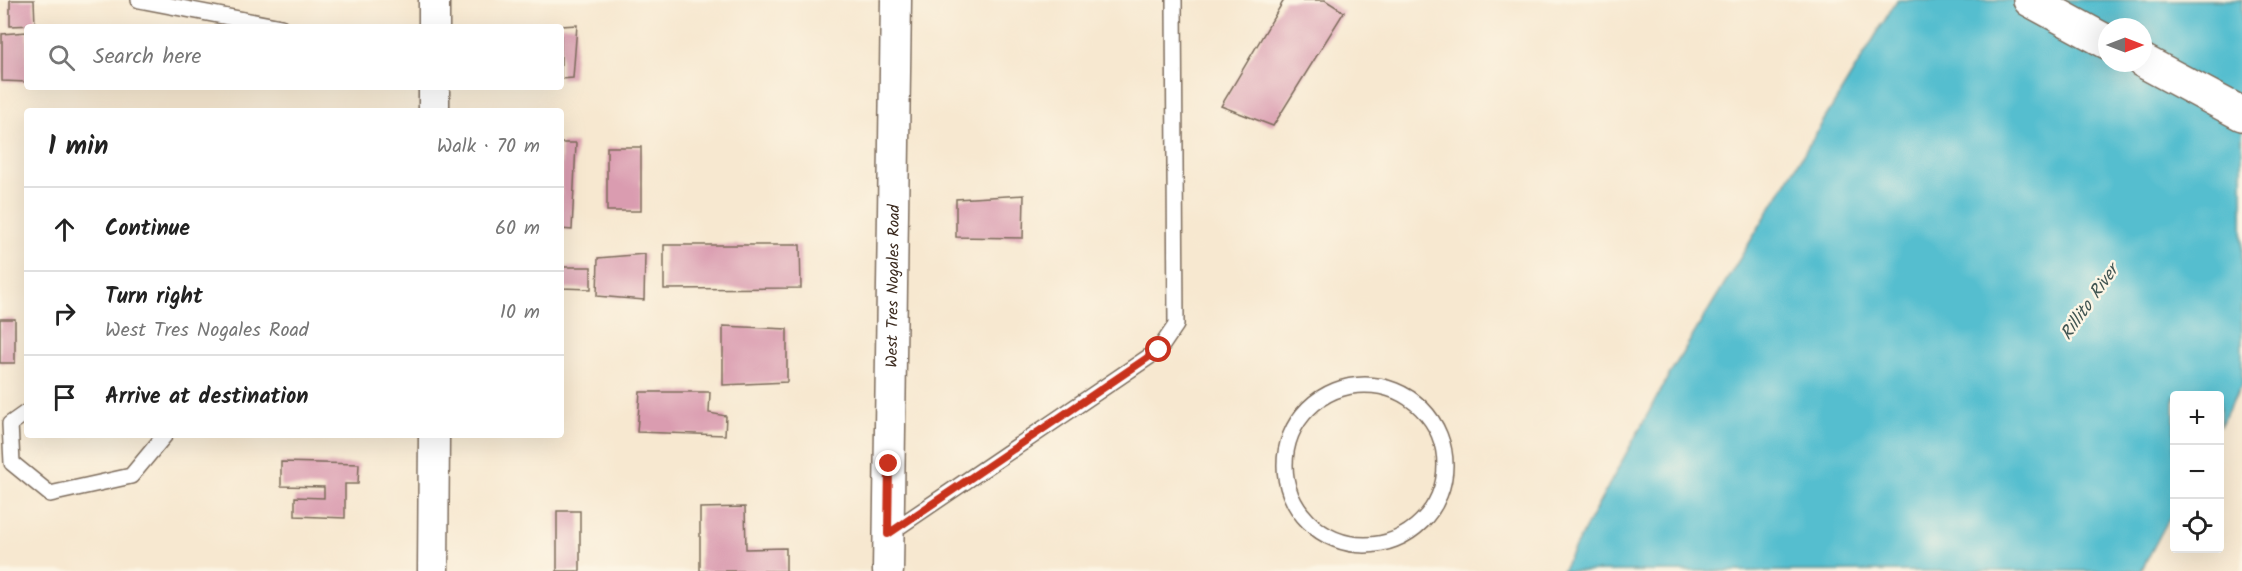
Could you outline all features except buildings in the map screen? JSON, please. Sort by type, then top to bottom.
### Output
[{"type":"main road","points":[[2030,0],[2098,37]]},
{"type":"main road","points":[[2152,66],[2242,114]]},
{"type":"street","points":[[434,0],[434,24]]},
{"type":"street","name":"West Tres Nogales Road","points":[[888,571],[896,0]]},
{"type":"street","points":[[434,90],[434,108]]},
{"type":"street","points":[[433,571],[434,438]]},
{"type":"lane","points":[[139,0],[265,24]]},
{"type":"lane","points":[[888,534],[1159,350],[1176,325],[1174,0]]},
{"type":"lane","points":[[1375,385],[1400,392],[1422,408],[1438,430],[1445,456],[1443,484],[1432,509],[1414,529],[1390,542],[1363,546],[1336,540],[1312,526],[1296,506],[1286,482],[1285,456],[1292,432],[1306,411],[1326,394],[1350,386],[1375,385]]},
{"type":"lane","points":[[24,414],[10,424],[12,463],[50,494],[131,476],[163,438]]},
{"type":"water","name":"Rillito River","points":[[1897,0],[2242,0],[2242,384],[2224,418],[2224,391],[2170,391],[2170,517],[2141,571],[1562,571],[1669,375]]},
{"type":"route","points":[[889,464],[888,534],[1159,350]]}]
